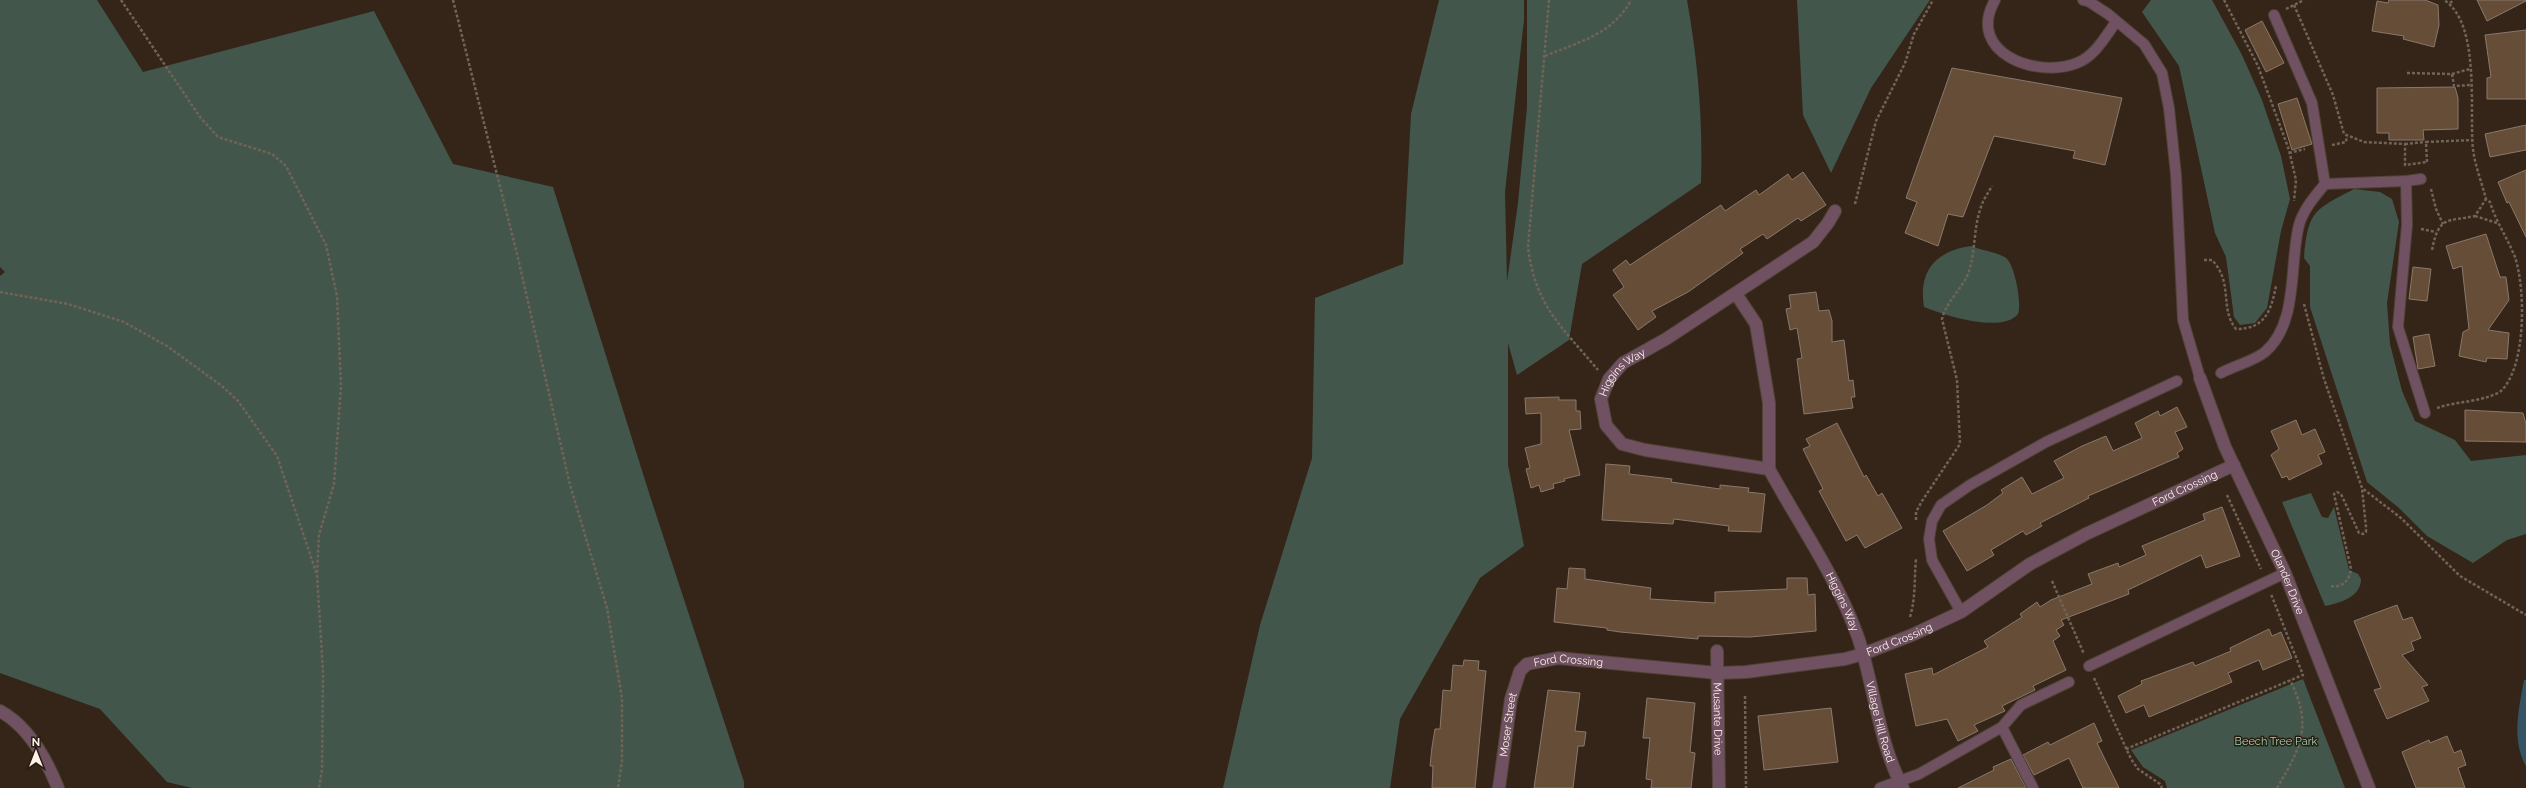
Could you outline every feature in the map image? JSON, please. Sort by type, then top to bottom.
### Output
[{"type":"street","name":"Higgins Way","points":[[1835,211],[1828,223],[1812,242],[1736,294],[1623,363],[1609,379],[1601,399],[1606,425],[1622,444],[1645,450],[1768,469],[1837,589],[1863,654]]},
{"type":"street","points":[[1736,294],[1756,324],[1769,403],[1768,469]]},
{"type":"street","name":"Olander Drive","points":[[2200,378],[2225,447],[2285,573],[2369,788]]},
{"type":"street","name":"Ford Crossing","points":[[1527,664],[1558,658],[1717,673],[1746,672],[1845,659],[1863,654],[1912,635],[1961,612],[2030,564],[2086,534],[2234,465]]},
{"type":"street","name":"Musante Drive","points":[[1717,651],[1719,788]]},
{"type":"street","name":"Village Hill Road","points":[[1863,654],[1890,757],[1901,785]]},
{"type":"street","name":"Moser Street","points":[[1499,788],[1511,699],[1520,671],[1527,664]]},
{"type":"street","points":[[0,711],[14,719],[29,734],[51,770],[58,788]]},
{"type":"lane","points":[[1995,0],[1987,13],[1986,31],[1996,48],[2010,59],[2029,64],[2051,67],[2076,64],[2093,53],[2116,22]]},
{"type":"lane","points":[[2083,0],[2088,1],[2108,14],[2144,44],[2162,73],[2169,108],[2176,176],[2183,320],[2200,378]]},
{"type":"lane","points":[[2221,373],[2265,352],[2279,334],[2291,298],[2293,268],[2299,224],[2311,202],[2325,184],[2312,103],[2274,15]]},
{"type":"lane","points":[[2406,181],[2407,225],[2398,327],[2425,413]]},
{"type":"lane","points":[[2325,184],[2426,181]]},
{"type":"lane","points":[[1961,612],[1932,560],[1929,539],[1932,521],[1941,505],[1970,485],[2046,442],[2177,381]]},
{"type":"lane","points":[[2089,666],[2285,573]]},
{"type":"lane","points":[[1880,788],[1901,785],[2002,727],[2021,705],[2068,682]]},
{"type":"lane","points":[[2002,727],[2033,788]]},
{"type":"path","points":[[121,0],[200,117],[218,137],[272,154],[286,166],[326,245],[337,296],[341,386],[334,484],[319,535],[317,575],[323,672],[322,770],[319,788]]},
{"type":"path","points":[[453,0],[518,258],[570,484],[607,608],[622,698],[622,761],[618,788]]},
{"type":"path","points":[[1549,0],[1528,247],[1531,272],[1546,308],[1600,372],[1609,379]]},
{"type":"path","points":[[1545,56],[1598,35],[1623,15],[1631,0]]},
{"type":"path","points":[[1855,204],[1876,121],[1905,63],[1914,34],[1933,0]]},
{"type":"path","points":[[2224,0],[2258,66],[2289,153],[2296,180],[2293,205]]},
{"type":"path","points":[[2274,15],[2304,0]]},
{"type":"path","points":[[2425,413],[2454,402],[2489,397],[2510,383],[2523,355],[2525,297],[2515,257],[2503,230],[2497,223],[2490,202],[2486,199],[2473,149],[2472,86],[2466,35],[2450,4],[2444,0]]},
{"type":"path","points":[[2450,4],[2454,0]]},
{"type":"path","points":[[2294,5],[2333,95],[2344,134],[2364,142],[2405,144],[2473,140]]},
{"type":"path","points":[[2407,73],[2452,74],[2470,69]]},
{"type":"path","points":[[2452,74],[2454,86],[2472,86]]},
{"type":"path","points":[[2327,147],[2346,142],[2347,135]]},
{"type":"path","points":[[2426,142],[2428,169]]},
{"type":"path","points":[[2405,144],[2405,165],[2427,162]]},
{"type":"path","points":[[2289,153],[2307,148]]},
{"type":"path","points":[[2426,181],[2443,224]]},
{"type":"path","points":[[1916,528],[1916,512],[1960,444],[1958,380],[1942,319],[1944,310],[1955,297],[1967,276],[1973,260],[1980,208],[1992,186]]},
{"type":"path","points":[[2475,216],[2486,199]]},
{"type":"path","points":[[2432,250],[2436,232],[2443,224],[2456,218],[2475,216],[2497,223]]},
{"type":"path","points":[[2204,260],[2212,260],[2222,270],[2229,321],[2236,329],[2248,329],[2257,325],[2265,318],[2273,298],[2276,280]]},
{"type":"path","points":[[0,292],[68,304],[124,322],[167,346],[222,386],[238,401],[277,456],[317,575]]},
{"type":"path","points":[[2305,297],[2304,303],[2324,378],[2362,488],[2366,527],[2366,532],[2363,534],[2359,533],[2340,494],[2337,492],[2334,494],[2351,569],[2348,580],[2337,587],[2331,586]]},
{"type":"path","points":[[2362,488],[2401,518],[2460,576],[2526,615]]},
{"type":"path","points":[[2126,749],[2303,675],[2267,582],[2226,495]]},
{"type":"path","points":[[1910,617],[1916,597],[1914,581],[1917,550]]},
{"type":"path","points":[[2052,581],[2126,749],[2138,769],[2160,784],[2162,788]]},
{"type":"path","points":[[2277,788],[2297,753],[2302,732],[2300,700],[2290,680]]},
{"type":"path","points":[[1745,696],[1746,788]]},
{"type":"green space","points":[[0,0],[97,0],[143,72],[374,11],[453,164],[553,187],[650,496],[744,782],[744,788],[192,788],[167,782],[100,709],[0,673],[0,276],[5,272],[0,267]]},
{"type":"green space","points":[[1439,0],[1524,0],[1524,20],[1505,192],[1507,282],[1518,203],[1527,107],[1527,0],[1687,0],[1699,91],[1701,183],[1582,264],[1569,340],[1517,375],[1508,343],[1508,465],[1524,546],[1480,578],[1400,719],[1390,788],[1223,788],[1260,625],[1312,458],[1315,298],[1403,264],[1411,114]]},
{"type":"green space","points":[[1797,0],[1930,0],[1871,88],[1831,173],[1803,115]]},
{"type":"green space","points":[[2151,0],[2212,0],[2242,55],[2262,100],[2281,156],[2290,199],[2281,231],[2267,308],[2255,323],[2240,325],[2234,317],[2226,257],[2215,233],[2179,66],[2142,12]]},
{"type":"green space","points":[[2354,189],[2380,192],[2392,199],[2399,222],[2387,303],[2390,344],[2402,391],[2415,421],[2455,440],[2471,461],[2526,455],[2526,534],[2507,540],[2473,563],[2427,536],[2399,508],[2367,482],[2310,307],[2310,266],[2304,258],[2308,230],[2311,221],[2322,208],[2330,202]]},
{"type":"green space","points":[[1971,246],[1999,255],[2006,258],[2009,262],[2015,276],[2019,302],[2018,314],[2010,320],[1986,323],[1972,321],[1924,307],[1924,283],[1932,265],[1939,258],[1948,253]]},
{"type":"green space","points":[[2311,493],[2322,517],[2328,518],[2334,507],[2349,570],[2358,574],[2361,579],[2360,585],[2354,595],[2343,601],[2325,606],[2282,502]]},
{"type":"green space","name":"Beech Tree Park","points":[[2303,679],[2345,788],[2167,788],[2165,781],[2143,767],[2131,750]]},
{"type":"water","points":[[2524,680],[2526,680],[2526,766],[2521,756],[2517,735],[2518,713]]},
{"type":"building","points":[[2389,0],[2425,0],[2438,5],[2439,25],[2434,47],[2403,39],[2404,36],[2372,31],[2377,1],[2388,3]]},
{"type":"building","points":[[2477,0],[2526,0],[2526,1],[2487,21]]},
{"type":"building","points":[[2262,21],[2284,63],[2266,72],[2245,30]]},
{"type":"building","points":[[2526,30],[2526,99],[2487,99],[2487,78],[2491,77],[2485,35]]},
{"type":"building","points":[[1952,68],[2122,98],[2105,165],[2073,158],[2075,151],[1994,136],[1963,217],[1948,214],[1938,246],[1905,233],[1917,202],[1906,198]]},
{"type":"building","points":[[2455,87],[2458,98],[2458,129],[2423,130],[2424,140],[2389,140],[2389,133],[2377,133],[2377,88]]},
{"type":"building","points":[[2297,98],[2312,144],[2292,150],[2278,104]]},
{"type":"building","points":[[2526,125],[2526,150],[2490,157],[2485,134]]},
{"type":"building","points":[[2526,170],[2526,237],[2509,202],[2507,203],[2498,182]]},
{"type":"building","points":[[1803,172],[1826,205],[1801,221],[1798,218],[1767,239],[1763,234],[1740,249],[1743,253],[1688,292],[1652,311],[1656,317],[1638,330],[1613,295],[1624,287],[1613,270],[1626,260],[1630,265],[1721,205],[1725,211],[1756,190],[1759,195],[1788,174],[1792,180]]},
{"type":"building","points":[[2486,234],[2500,277],[2506,277],[2509,300],[2488,330],[2509,333],[2507,359],[2487,358],[2486,362],[2459,356],[2463,332],[2469,329],[2462,266],[2453,269],[2446,246]]},
{"type":"building","points":[[2413,267],[2431,269],[2427,301],[2409,299]]},
{"type":"building","points":[[1816,292],[1819,311],[1829,310],[1832,321],[1832,342],[1844,340],[1849,381],[1853,380],[1855,397],[1851,397],[1853,408],[1804,414],[1797,359],[1802,358],[1797,328],[1790,330],[1786,309],[1791,308],[1789,295]]},
{"type":"building","points":[[2429,334],[2435,366],[2418,369],[2413,337]]},
{"type":"building","points":[[1559,397],[1559,400],[1576,400],[1576,411],[1580,411],[1581,429],[1569,430],[1580,475],[1564,479],[1565,481],[1553,484],[1554,488],[1541,492],[1539,485],[1531,488],[1526,469],[1530,468],[1525,448],[1541,444],[1541,413],[1526,414],[1525,398]]},
{"type":"building","points":[[2177,407],[2187,427],[2175,432],[2183,449],[2177,453],[2179,457],[2088,496],[2089,498],[2040,523],[2042,526],[2026,535],[2023,531],[1991,550],[1994,555],[1967,571],[1943,531],[1987,505],[2003,493],[2001,490],[2022,477],[2032,494],[2064,478],[2054,461],[2082,446],[2106,436],[2113,451],[2142,438],[2135,423],[2158,411],[2160,416]]},
{"type":"building","points":[[2465,410],[2523,413],[2526,424],[2526,442],[2465,441]]},
{"type":"building","points":[[2296,420],[2302,435],[2315,429],[2325,452],[2318,455],[2322,464],[2289,480],[2287,476],[2282,478],[2271,455],[2279,449],[2271,431]]},
{"type":"building","points":[[1837,423],[1864,477],[1866,475],[1878,496],[1882,493],[1902,528],[1865,548],[1857,535],[1846,541],[1819,491],[1823,489],[1803,449],[1810,446],[1806,439]]},
{"type":"building","points":[[1606,464],[1630,466],[1629,474],[1672,479],[1671,482],[1720,489],[1720,485],[1749,488],[1748,492],[1765,494],[1761,532],[1728,531],[1729,526],[1674,519],[1673,524],[1602,520]]},
{"type":"building","points":[[2222,507],[2240,556],[2206,568],[2201,555],[2128,590],[2129,594],[2061,620],[2064,625],[2056,630],[2060,636],[2053,641],[2066,670],[2033,686],[2035,690],[2002,706],[2005,711],[1974,725],[1978,731],[1958,741],[1947,719],[1916,726],[1905,674],[1932,668],[1933,675],[1988,647],[1984,641],[2022,617],[2020,614],[2037,602],[2040,607],[2051,600],[2092,584],[2088,574],[2118,563],[2119,567],[2146,555],[2142,546],[2205,520],[2203,514]]},
{"type":"building","points":[[1569,568],[1585,569],[1585,579],[1651,588],[1650,599],[1715,603],[1715,592],[1787,589],[1787,578],[1807,578],[1808,595],[1815,594],[1816,631],[1750,637],[1698,636],[1698,639],[1620,632],[1607,630],[1607,628],[1554,622],[1557,588],[1567,589]]},
{"type":"building","points":[[2397,605],[2403,620],[2412,617],[2421,638],[2411,642],[2414,650],[2402,655],[2428,685],[2422,687],[2429,701],[2387,719],[2374,690],[2381,688],[2354,621]]},
{"type":"building","points":[[2269,629],[2272,636],[2281,632],[2292,658],[2263,670],[2259,660],[2228,673],[2232,682],[2149,717],[2144,705],[2126,713],[2118,696],[2142,684],[2141,681],[2193,662],[2195,666],[2231,651],[2230,648]]},
{"type":"building","points":[[1464,660],[1479,661],[1478,670],[1486,671],[1475,788],[1432,788],[1433,766],[1430,766],[1432,747],[1435,729],[1440,729],[1443,690],[1451,691],[1453,665],[1463,666]]},
{"type":"building","points":[[1548,690],[1580,693],[1575,731],[1586,732],[1584,746],[1578,746],[1573,788],[1534,788]]},
{"type":"building","points":[[1647,698],[1695,703],[1690,752],[1695,753],[1691,788],[1651,788],[1652,780],[1646,779],[1650,738],[1643,738]]},
{"type":"building","points":[[1831,708],[1838,762],[1764,770],[1758,716]]},
{"type":"building","points":[[2094,723],[2102,741],[2097,743],[2119,788],[2083,788],[2069,758],[2034,775],[2023,755],[2048,742],[2050,745]]},
{"type":"building","points":[[2447,736],[2454,753],[2461,750],[2466,765],[2458,768],[2465,788],[2416,788],[2402,752],[2429,740],[2430,743]]},
{"type":"building","points":[[2011,759],[2026,788],[1958,788],[1994,770],[1993,767]]}]
